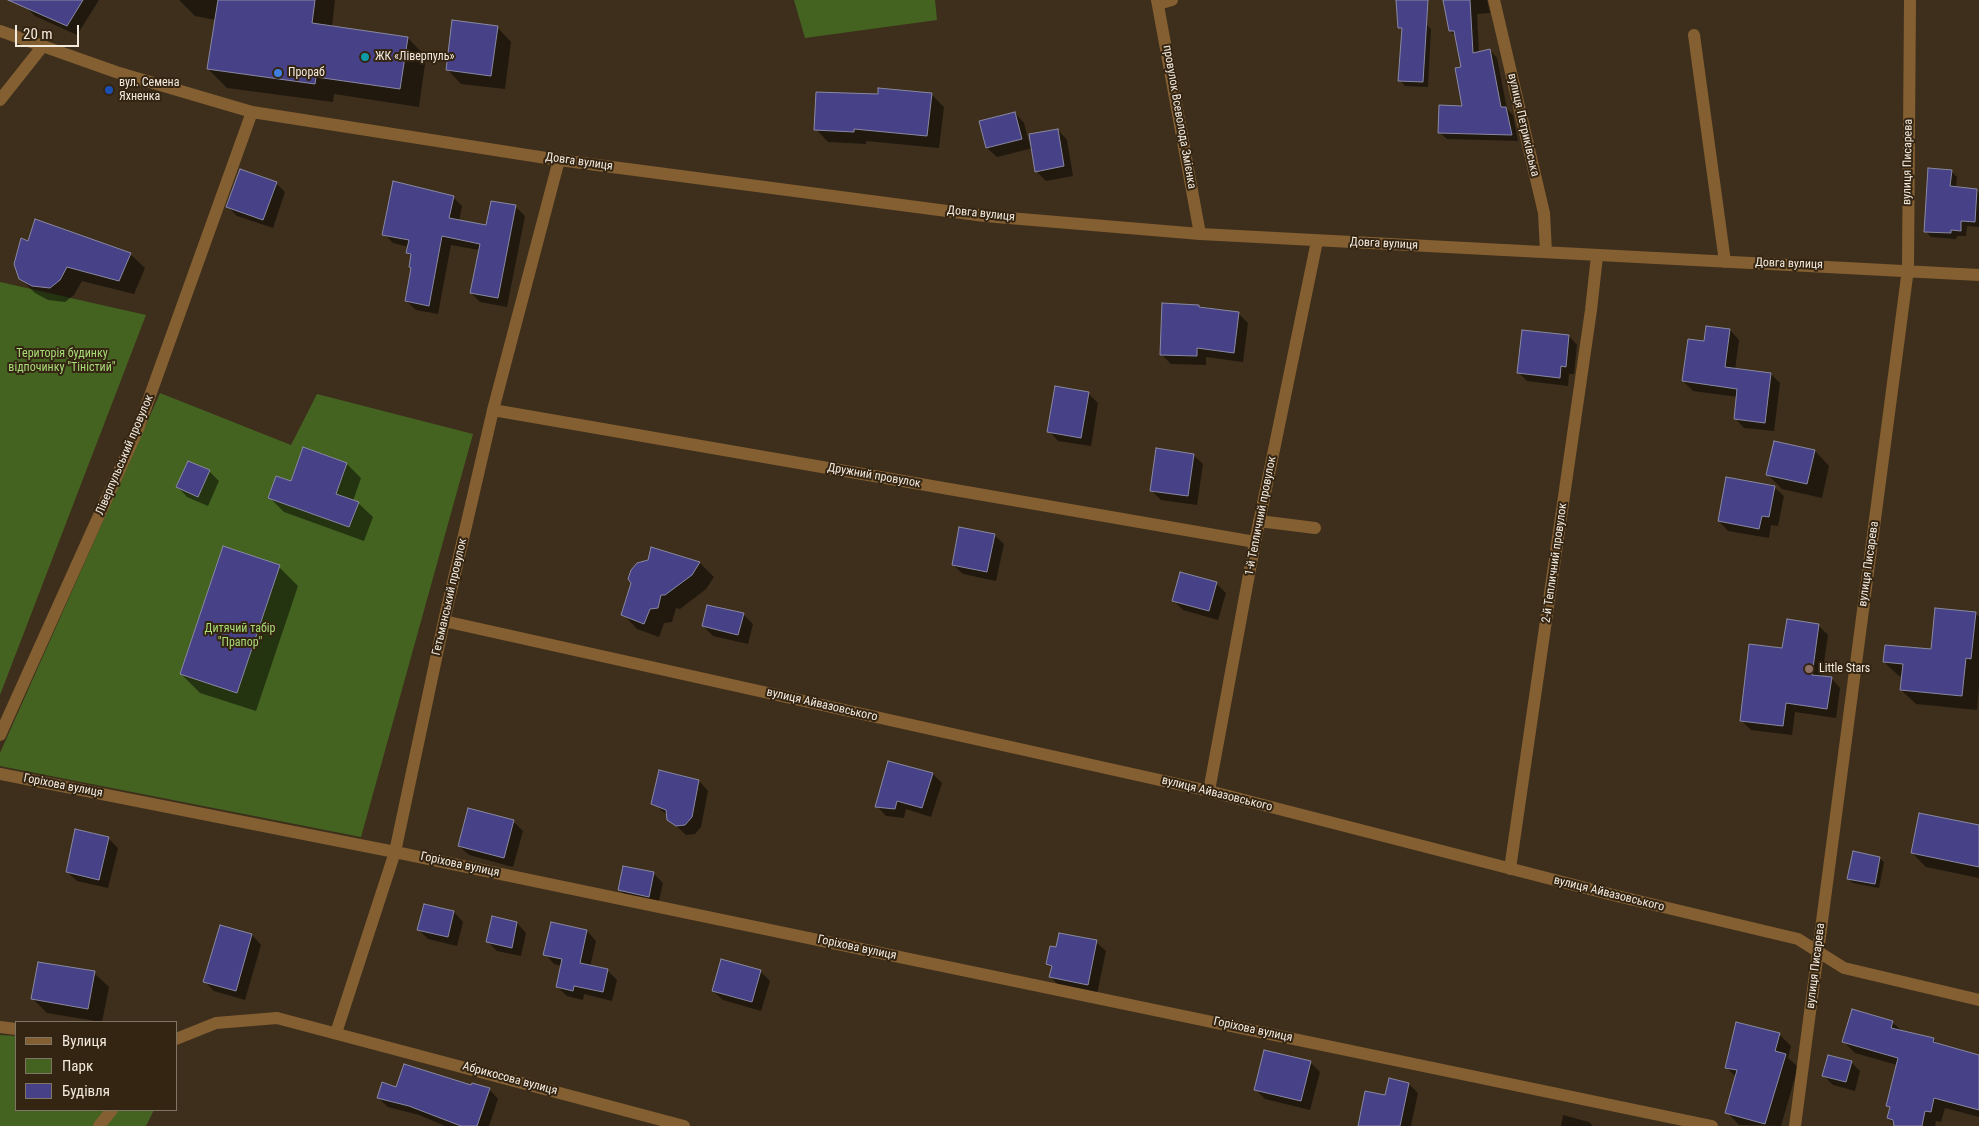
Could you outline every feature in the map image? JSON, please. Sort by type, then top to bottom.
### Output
[{"type":"street","points":[[1158,2],[1172,0]]},
{"type":"street","name":"вулиця Петриківська","points":[[1494,0],[1544,213],[1546,252]]},
{"type":"street","name":"вулиця Писарева","points":[[1795,1126],[1908,269],[1910,0]]},
{"type":"street","name":"провулок Всеволода Змієнка","points":[[1158,2],[1200,234]]},
{"type":"street","name":"Довга вулиця","points":[[0,31],[116,72],[252,112],[559,160],[985,216],[1200,234],[1317,241],[1597,256],[1908,269],[1979,275]]},
{"type":"street","points":[[1694,35],[1725,262]]},
{"type":"street","points":[[0,100],[42,47]]},
{"type":"street","name":"Ліверпульський провулок","points":[[0,735],[138,429],[252,112]]},
{"type":"street","name":"Гетьманський провулок","points":[[336,1033],[395,852],[444,621],[493,410],[559,160]]},
{"type":"street","name":"1-й Тепличний провулок","points":[[1209,792],[1259,521],[1317,241]]},
{"type":"street","name":"2-й Тепличний провулок","points":[[1510,869],[1590,320],[1597,256]]},
{"type":"street","name":"Дружний провулок","points":[[493,410],[1255,542]]},
{"type":"street","points":[[1259,521],[1315,528]]},
{"type":"street","name":"вулиця Айвазовського","points":[[444,621],[1209,792],[1510,869],[1798,939],[1844,968],[1979,1000]]},
{"type":"street","name":"Горіхова вулиця","points":[[0,774],[395,852],[1712,1126]]},
{"type":"street","name":"Абрикосова вулиця","points":[[178,1038],[216,1022],[277,1018],[684,1126]]},
{"type":"street","points":[[0,1027],[15,1029]]},
{"type":"street","points":[[99,1126],[111,1111]]},
{"type":"green space","points":[[794,0],[935,0],[937,20],[805,38]]},
{"type":"green space","name":"Територія будинку відпочинку \"Тіністий\"","points":[[0,282],[146,315],[0,695]]},
{"type":"green space","name":"Дитячий табір \"Прапор\"","points":[[160,393],[291,445],[317,394],[473,434],[361,837],[0,766],[0,753]]},
{"type":"green space","points":[[0,1035],[15,1036],[15,1111],[154,1111],[146,1126],[0,1126]]},
{"type":"building","points":[[8,0],[83,0],[67,26]]},
{"type":"building","points":[[218,0],[315,0],[312,23],[408,37],[400,89],[316,77],[315,84],[207,69]]},
{"type":"building","points":[[1396,0],[1428,0],[1423,82],[1398,81],[1402,28],[1398,28]]},
{"type":"building","points":[[1443,0],[1470,0],[1473,53],[1490,49],[1501,107],[1506,107],[1512,135],[1438,133],[1439,105],[1462,106],[1455,68],[1461,67],[1454,31],[1449,31]]},
{"type":"building","points":[[452,20],[498,26],[491,76],[446,70]]},
{"type":"building","points":[[878,88],[932,93],[927,136],[854,129],[854,132],[814,130],[816,92],[878,94]]},
{"type":"building","points":[[1015,112],[1022,139],[986,148],[979,121]]},
{"type":"building","points":[[1058,129],[1064,166],[1035,172],[1029,134]]},
{"type":"building","points":[[1928,168],[1952,170],[1950,186],[1977,189],[1975,222],[1961,221],[1961,231],[1951,230],[1951,233],[1924,232]]},
{"type":"building","points":[[240,169],[277,182],[263,220],[226,207]]},
{"type":"building","points":[[393,181],[454,196],[449,218],[486,225],[491,201],[516,205],[498,298],[470,293],[480,244],[442,236],[429,306],[405,301],[411,268],[409,267],[411,254],[406,253],[409,240],[382,235]]},
{"type":"building","points":[[35,219],[131,253],[119,281],[67,267],[60,280],[50,288],[32,286],[19,279],[14,264],[21,238],[28,241]]},
{"type":"building","points":[[1162,303],[1199,305],[1199,307],[1239,312],[1234,353],[1197,348],[1197,356],[1160,355]]},
{"type":"building","points":[[1706,326],[1730,329],[1725,367],[1771,373],[1765,423],[1734,419],[1737,389],[1682,381],[1688,339],[1704,341]]},
{"type":"building","points":[[1522,330],[1569,335],[1566,367],[1561,366],[1560,378],[1517,373]]},
{"type":"building","points":[[1055,386],[1089,392],[1081,438],[1047,432]]},
{"type":"building","points":[[1774,441],[1815,450],[1807,484],[1766,475]]},
{"type":"building","points":[[303,447],[347,463],[336,494],[359,502],[349,527],[268,498],[276,476],[291,481]]},
{"type":"building","points":[[1156,448],[1194,454],[1188,496],[1150,491]]},
{"type":"building","points":[[188,461],[210,470],[198,497],[176,487]]},
{"type":"building","points":[[1726,477],[1775,486],[1769,517],[1762,516],[1759,529],[1718,521]]},
{"type":"building","points":[[959,527],[995,534],[987,572],[952,565]]},
{"type":"building","points":[[223,546],[280,565],[237,693],[180,674]]},
{"type":"building","points":[[651,547],[700,562],[692,575],[665,595],[661,595],[658,608],[650,609],[644,624],[621,615],[631,583],[628,579],[631,570],[637,563],[648,560]]},
{"type":"building","points":[[1180,572],[1217,582],[1209,611],[1172,601]]},
{"type":"building","points":[[707,605],[744,613],[738,635],[702,626]]},
{"type":"building","points":[[1935,608],[1976,612],[1971,659],[1966,658],[1962,696],[1900,690],[1903,664],[1883,662],[1885,645],[1931,649]]},
{"type":"building","points":[[1787,619],[1819,624],[1812,675],[1832,677],[1827,709],[1786,703],[1783,726],[1740,721],[1749,644],[1782,648]]},
{"type":"building","points":[[888,761],[933,773],[922,808],[897,801],[895,809],[875,807]]},
{"type":"building","points":[[659,770],[699,780],[692,817],[685,825],[676,826],[667,820],[666,810],[651,804]]},
{"type":"building","points":[[468,808],[514,820],[504,858],[458,846]]},
{"type":"building","points":[[1919,813],[1979,825],[1979,867],[1911,853]]},
{"type":"building","points":[[75,829],[109,837],[99,880],[66,872]]},
{"type":"building","points":[[1853,851],[1880,857],[1875,884],[1847,879]]},
{"type":"building","points":[[623,866],[654,872],[649,897],[618,890]]},
{"type":"building","points":[[424,904],[454,911],[448,937],[417,930]]},
{"type":"building","points":[[492,916],[517,922],[512,948],[486,942]]},
{"type":"building","points":[[551,922],[587,930],[580,963],[608,969],[603,992],[574,986],[573,991],[556,987],[562,959],[543,955]]},
{"type":"building","points":[[220,925],[252,934],[236,991],[203,982]]},
{"type":"building","points":[[1059,933],[1097,940],[1088,985],[1049,977],[1052,966],[1046,964],[1050,946],[1056,947]]},
{"type":"building","points":[[721,959],[761,970],[752,1002],[712,991]]},
{"type":"building","points":[[38,962],[95,971],[88,1009],[31,999]]},
{"type":"building","points":[[1852,1009],[1893,1021],[1891,1028],[1934,1038],[1933,1042],[1979,1055],[1979,1110],[1934,1098],[1931,1112],[1925,1111],[1922,1126],[1894,1126],[1893,1120],[1887,1118],[1890,1107],[1886,1106],[1898,1058],[1842,1042]]},
{"type":"building","points":[[1736,1022],[1780,1033],[1775,1051],[1786,1054],[1765,1124],[1725,1113],[1737,1070],[1725,1068]]},
{"type":"building","points":[[1264,1050],[1311,1061],[1301,1101],[1254,1090]]},
{"type":"building","points":[[1828,1055],[1852,1061],[1846,1082],[1822,1076]]},
{"type":"building","points":[[404,1064],[471,1085],[472,1083],[490,1088],[477,1126],[461,1126],[409,1106],[377,1098],[382,1082],[396,1087]]},
{"type":"building","points":[[1389,1078],[1409,1083],[1400,1126],[1358,1126],[1365,1091],[1385,1095]]},
{"type":"place","name":"ЖК «Ліверпуль»","points":[[365,57]]},
{"type":"place","name":"Прораб","points":[[278,73]]},
{"type":"place","name":"вул. Семена Яхненка","points":[[109,90]]},
{"type":"place","name":"Little Stars","points":[[1809,669]]}]
